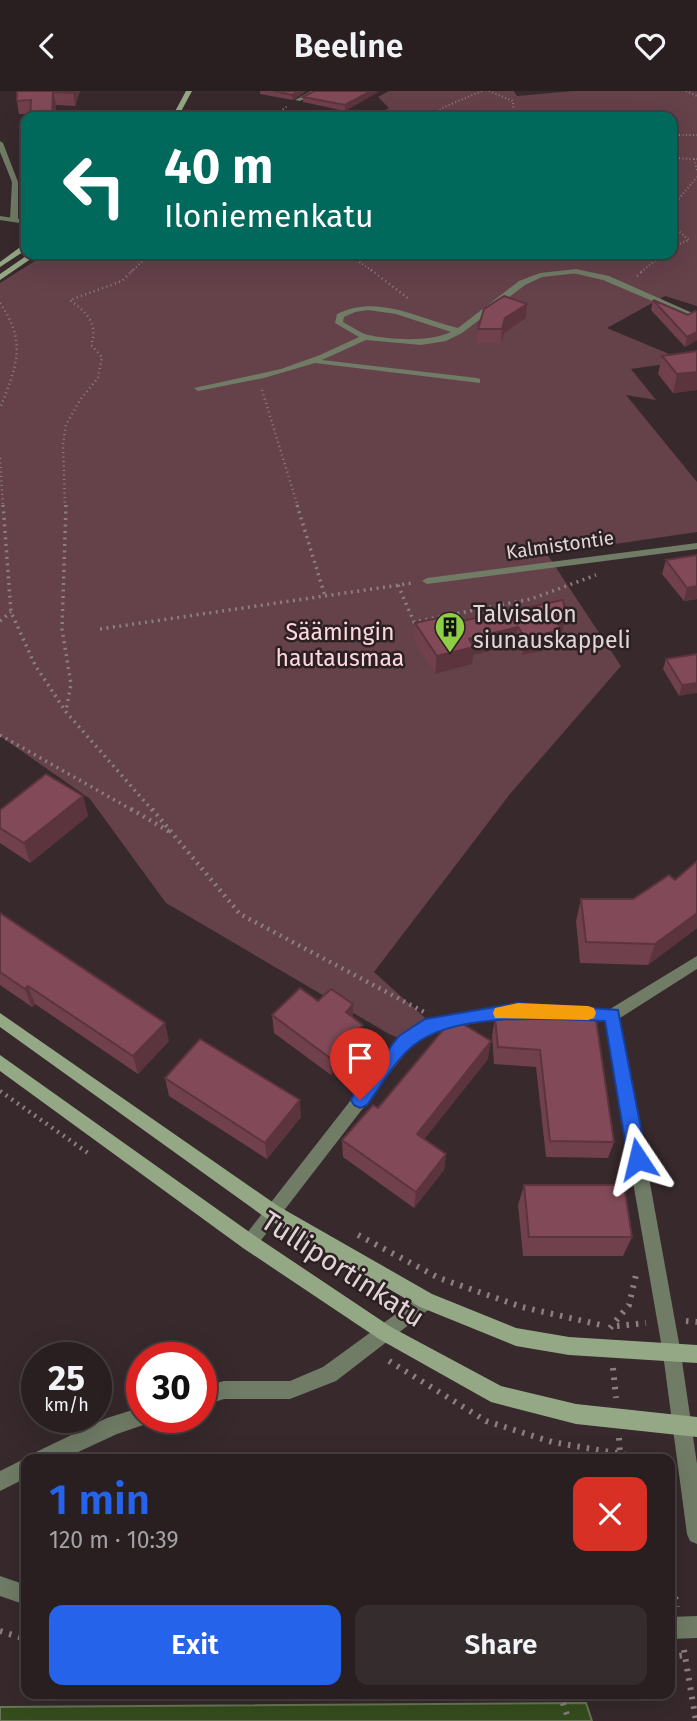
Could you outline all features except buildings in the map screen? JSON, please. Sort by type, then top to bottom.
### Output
[{"type":"main road","points":[[180,112],[190,91]]},
{"type":"main road","points":[[0,265],[21,250]]},
{"type":"main road","points":[[0,278],[27,259]]},
{"type":"main road","name":"Tulliportinkatu","points":[[0,1019],[272,1212],[426,1301],[516,1337],[569,1346],[697,1355]]},
{"type":"main road","name":"Tulliportinkatu","points":[[0,1062],[248,1242],[385,1333],[498,1395],[576,1414],[690,1428]]},
{"type":"street","points":[[298,100],[315,91]]},
{"type":"street","points":[[0,143],[15,182],[14,219]]},
{"type":"street","points":[[0,218],[21,221]]},
{"type":"street","points":[[459,331],[365,306],[349,310],[340,316],[339,323],[365,337],[421,342],[443,339],[459,331],[522,283],[540,275],[576,271],[611,281],[697,318]]},
{"type":"street","points":[[198,388],[272,375],[317,361],[365,337]]},
{"type":"street","points":[[317,361],[477,381]]},
{"type":"street","name":"Kalmistontie","points":[[427,581],[697,546]]},
{"type":"street","points":[[248,1242],[405,1041],[432,1024],[518,1010],[612,1015],[697,962]]},
{"type":"street","points":[[612,1015],[665,1321],[690,1428],[697,1534]]},
{"type":"street","points":[[217,1392],[224,1390],[290,1390],[329,1374],[426,1301]]},
{"type":"street","points":[[53,1454],[126,1421]]},
{"type":"street","points":[[0,1481],[21,1470]]},
{"type":"street","points":[[0,1586],[21,1592]]},
{"type":"street","points":[[675,1627],[697,1627]]},
{"type":"path","points":[[439,112],[482,91]]},
{"type":"path","points":[[489,91],[513,101],[514,112]]},
{"type":"path","points":[[688,92],[697,96]]},
{"type":"path","points":[[279,112],[298,100]]},
{"type":"path","points":[[677,135],[697,135]]},
{"type":"path","points":[[677,158],[696,159],[697,171]]},
{"type":"path","points":[[677,201],[697,177]]},
{"type":"path","points":[[677,229],[689,240],[677,245]]},
{"type":"path","points":[[66,712],[71,684],[62,629],[66,498],[63,445],[66,425],[80,400],[98,378],[102,357],[91,345],[95,337],[94,325],[89,316],[70,300],[122,281],[145,259]]},
{"type":"path","points":[[353,259],[374,272],[396,292],[414,302]]},
{"type":"path","points":[[611,281],[635,278],[657,259]]},
{"type":"path","points":[[0,303],[18,333],[17,358],[0,408]]},
{"type":"path","points":[[272,375],[261,391],[326,596]]},
{"type":"path","points":[[0,458],[11,612],[35,665],[66,712],[240,914],[422,1008],[432,1024]]},
{"type":"path","points":[[398,586],[414,622],[576,586],[607,570]]},
{"type":"path","points":[[100,629],[427,581]]},
{"type":"path","points":[[0,621],[11,612]]},
{"type":"path","points":[[0,735],[174,835]]},
{"type":"path","points":[[356,1235],[439,1278],[522,1307],[610,1327],[665,1321]]},
{"type":"path","points":[[0,1632],[21,1638]]},
{"type":"path","points":[[675,1656],[685,1655]]},
{"type":"path","points":[[563,1703],[569,1721]]},
{"type":"green space","name":"Säämingin hautausmaa","points":[[389,91],[514,91],[517,96],[573,91],[697,91],[697,306],[665,296],[607,328],[686,361],[631,369],[656,400],[626,395],[697,482],[697,532],[547,554],[621,666],[510,794],[374,972],[432,1024],[406,1041],[389,1034],[166,903],[90,799],[0,736],[0,283],[38,259],[677,259],[677,112],[382,112],[389,108],[378,97]]},
{"type":"shaded area","points":[[586,1703],[592,1721],[0,1721],[0,1707]]},
{"type":"slow traffic","points":[[501,1013],[518,1010],[588,1013]]},
{"type":"place","name":"Talvisalon siunauskappeli","points":[[450,654]]},
{"type":"route","points":[[360,1100],[405,1041],[432,1024],[518,1010],[612,1015],[638,1159]]}]
